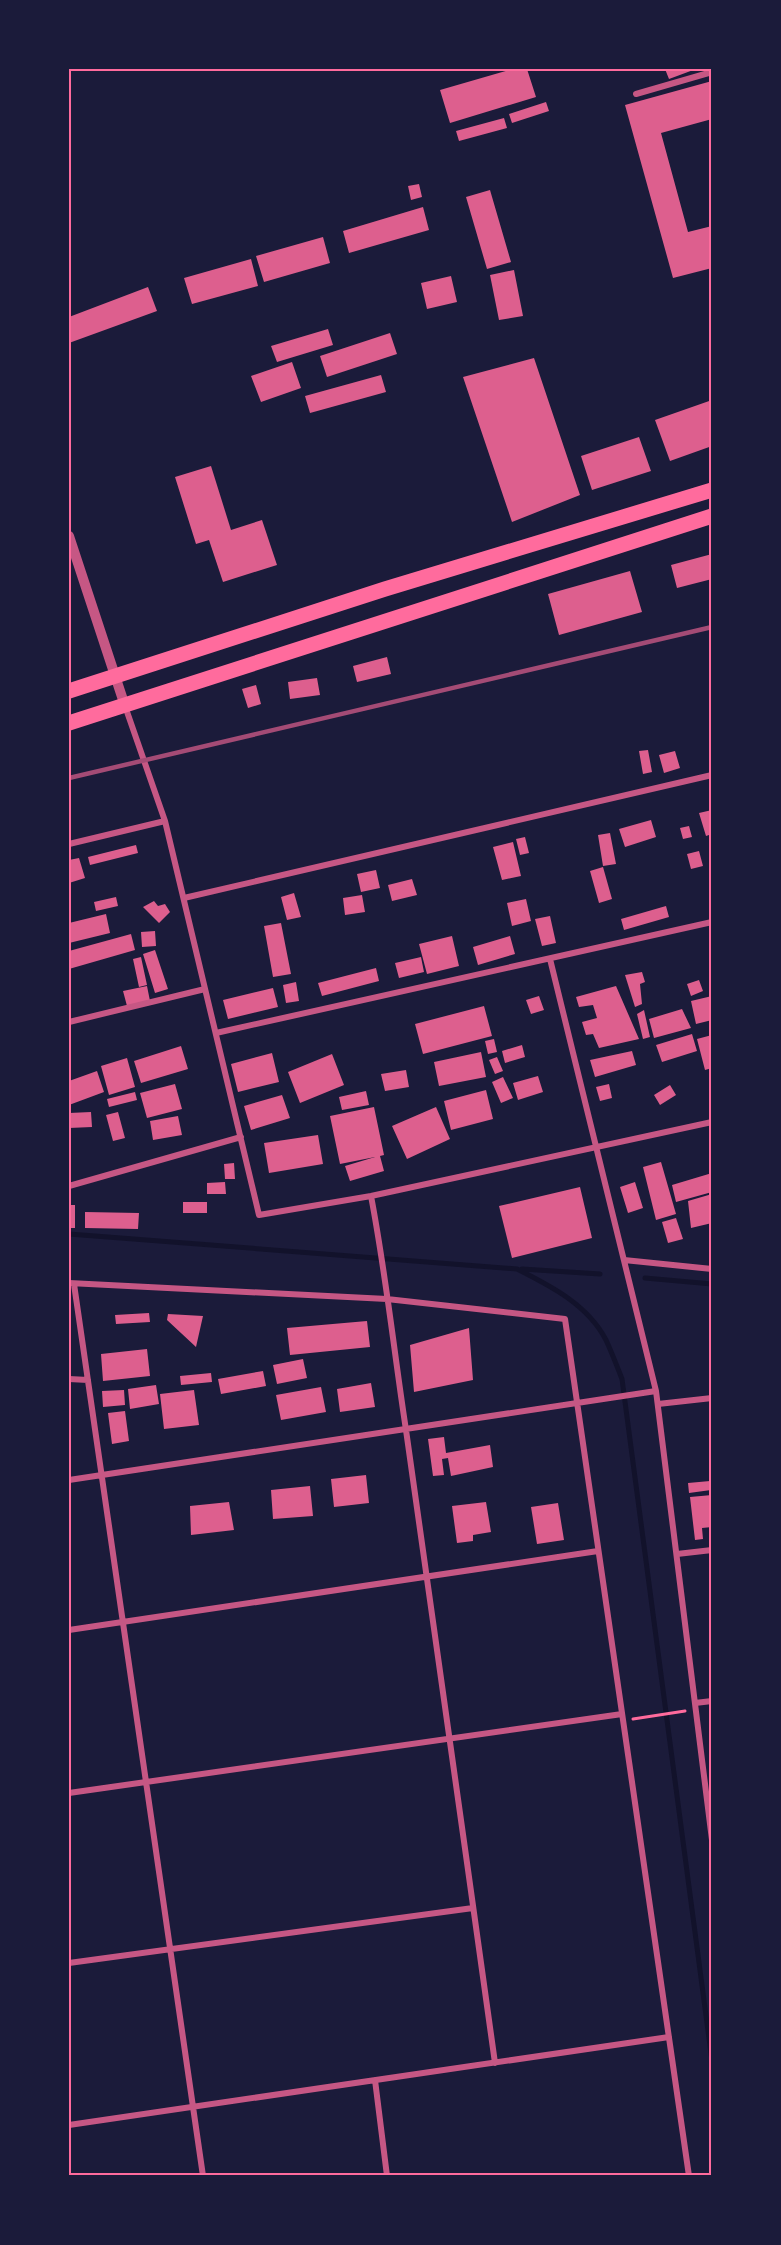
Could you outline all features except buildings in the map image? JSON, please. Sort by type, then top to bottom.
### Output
[{"type":"main road","points":[[69,691],[438,572],[712,490]]},
{"type":"main road","points":[[69,723],[712,516]]},
{"type":"street","points":[[636,94],[712,72]]},
{"type":"street","points":[[69,536],[165,821],[259,1215],[371,1197],[712,1122]]},
{"type":"street","points":[[184,898],[712,775]]},
{"type":"street","points":[[69,844],[165,821]]},
{"type":"street","points":[[216,1034],[712,922]]},
{"type":"street","points":[[550,959],[656,1391],[712,1840]]},
{"type":"street","points":[[69,1022],[205,989]]},
{"type":"street","points":[[69,1186],[241,1137]]},
{"type":"street","points":[[371,1197],[429,1576],[449,1739],[495,2063]]},
{"type":"street","points":[[624,1260],[712,1269]]},
{"type":"street","points":[[203,2176],[88,1380],[71,1283],[387,1299],[565,1319],[689,2176]]},
{"type":"street","points":[[69,1379],[88,1380]]},
{"type":"street","points":[[69,1479],[656,1391]]},
{"type":"street","points":[[658,1404],[712,1398]]},
{"type":"street","points":[[677,1554],[712,1550]]},
{"type":"street","points":[[69,1630],[598,1551]]},
{"type":"street","points":[[695,1703],[712,1701]]},
{"type":"street","points":[[69,1793],[622,1714]]},
{"type":"street","points":[[69,1963],[473,1908]]},
{"type":"street","points":[[69,2125],[669,2037]]},
{"type":"street","points":[[375,2080],[387,2176]]},
{"type":"path","points":[[649,1716],[674,1713]]},
{"type":"waterway","points":[[69,1234],[517,1269],[568,1298],[598,1328],[606,1340],[622,1379],[712,2061]]},
{"type":"waterway","points":[[522,1269],[600,1274]]},
{"type":"waterway","points":[[645,1278],[712,1284]]},
{"type":"railway","points":[[69,778],[712,627]]}]
